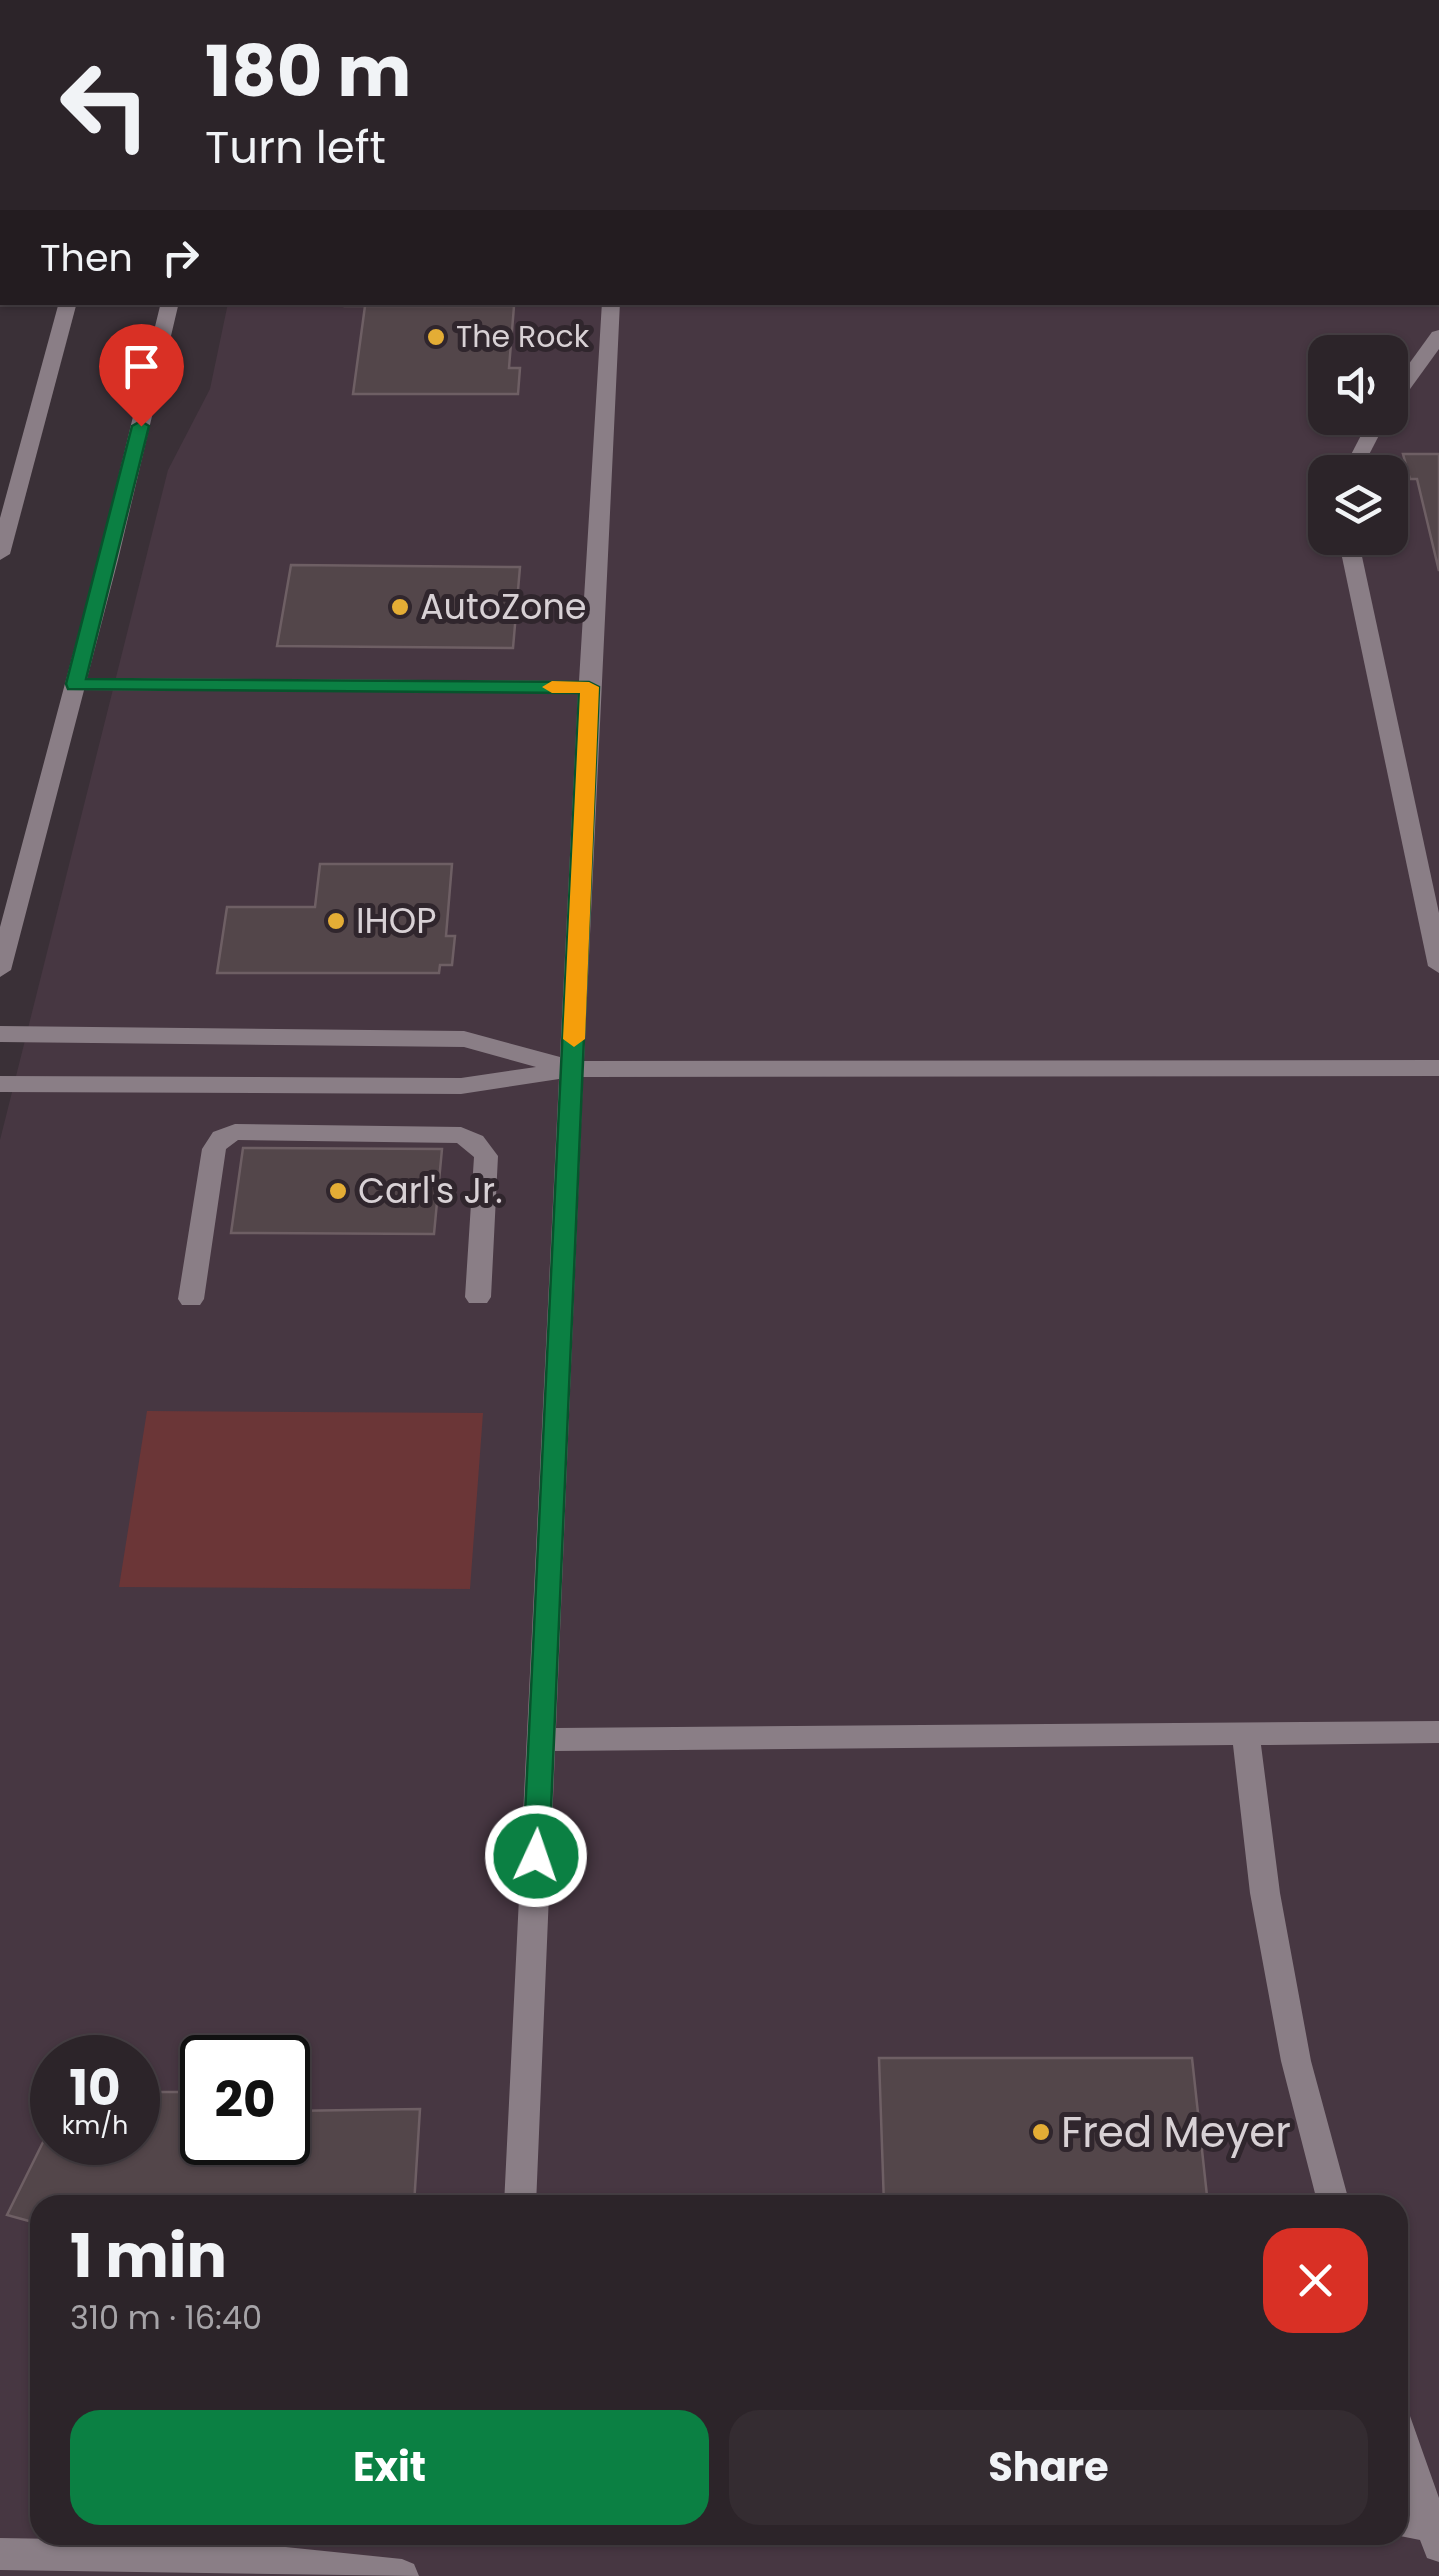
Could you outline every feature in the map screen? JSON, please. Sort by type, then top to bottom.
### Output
[{"type":"main road","points":[[0,554],[67,305]]},
{"type":"main road","points":[[0,970],[169,305]]},
{"type":"main road","points":[[520,2195],[589,687],[611,305]]},
{"type":"main road","points":[[1408,378],[1439,336]]},
{"type":"main road","points":[[1352,555],[1439,966]]},
{"type":"main road","points":[[75,684],[589,687]]},
{"type":"main road","points":[[0,1034],[464,1040],[573,1069]]},
{"type":"main road","points":[[0,1084],[461,1086],[573,1069],[1439,1068]]},
{"type":"main road","points":[[191,1299],[214,1149],[221,1138],[235,1132],[461,1135],[475,1142],[486,1156],[478,1297]]},
{"type":"main road","points":[[542,1740],[1439,1732]]},
{"type":"main road","points":[[1246,1734],[1265,1894],[1296,2062],[1331,2195]]},
{"type":"main road","points":[[1408,2456],[1436,2536]]},
{"type":"main road","points":[[1408,2524],[1436,2536]]},
{"type":"main road","points":[[0,2554],[238,2558],[402,2576]]},
{"type":"shaded area","points":[[228,305],[1439,305],[1439,2576],[0,2576],[0,1140],[168,470],[210,389]]},
{"type":"shaded area","points":[[147,1411],[483,1413],[470,1589],[119,1587]]},
{"type":"building","points":[[345,305],[495,305],[495,306]]},
{"type":"building","name":"The Rock","points":[[365,306],[514,306],[509,368],[520,368],[518,394],[353,394]]},
{"type":"building","points":[[1439,454],[1439,571],[1417,479],[1410,479],[1408,455],[1403,455]]},
{"type":"building","name":"AutoZone","points":[[291,565],[520,567],[513,648],[277,646]]},
{"type":"building","name":"IHOP","points":[[320,864],[452,864],[446,936],[455,936],[452,965],[440,965],[439,973],[217,973],[227,907],[315,907]]},
{"type":"building","name":"Carl's Jr.","points":[[243,1148],[442,1149],[434,1234],[231,1233]]},
{"type":"building","name":"Fred Meyer","points":[[879,2058],[1192,2058],[1207,2195],[884,2195]]},
{"type":"building","points":[[160,2092],[180,2092],[180,2165],[310,2165],[310,2111],[420,2109],[415,2195],[30,2195],[30,2221],[7,2215],[32,2165],[160,2165]]},
{"type":"slow traffic","points":[[552,687],[589,687],[574,1039]]},
{"type":"place","name":"The Rock","points":[[436,337]]},
{"type":"place","name":"AutoZone","points":[[400,607]]},
{"type":"place","name":"IHOP","points":[[336,921]]},
{"type":"place","name":"Carl's Jr.","points":[[338,1191]]},
{"type":"place","name":"Fred Meyer","points":[[1041,2132]]},
{"type":"route","points":[[141,426],[75,684],[589,687],[536,1856]]}]
